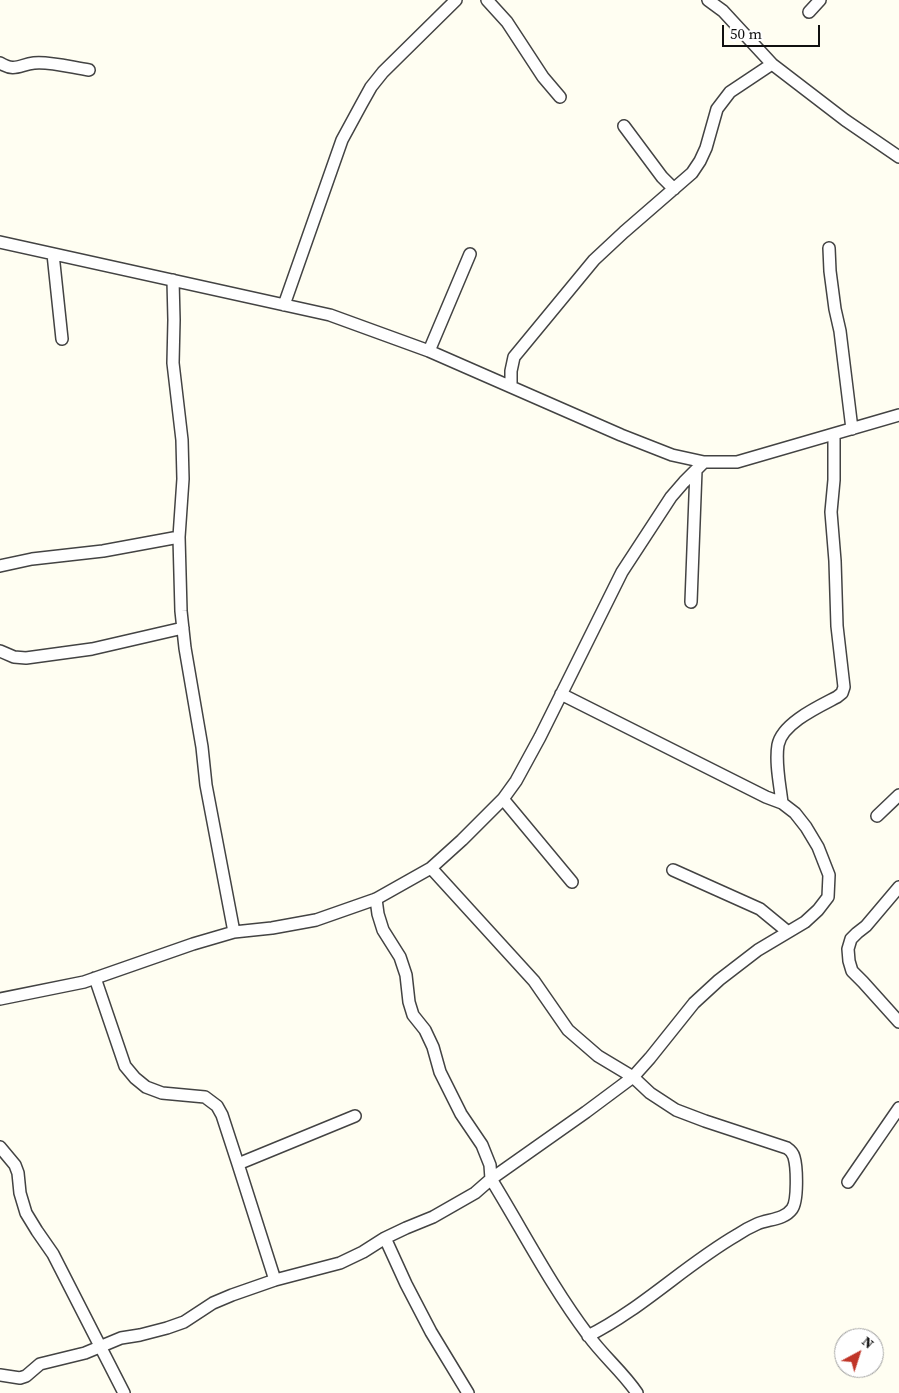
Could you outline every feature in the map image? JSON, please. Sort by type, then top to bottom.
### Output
[{"type":"street","points":[[284,305],[342,140],[371,87],[406,48],[456,0]]},
{"type":"street","points":[[487,0],[507,22],[543,77],[560,97]]},
{"type":"street","points":[[708,0],[772,64],[844,120],[899,157]]},
{"type":"street","points":[[809,12],[820,0]]},
{"type":"street","points":[[0,63],[8,68],[41,62],[89,70]]},
{"type":"street","points":[[511,386],[514,356],[594,260],[692,172],[706,148],[717,109],[730,92],[772,64]]},
{"type":"street","points":[[624,126],[662,177],[674,189]]},
{"type":"street","points":[[0,242],[330,316],[429,350],[647,445],[700,466],[737,462],[899,415]]},
{"type":"street","points":[[829,248],[830,271],[840,331],[852,429]]},
{"type":"street","points":[[53,254],[62,339]]},
{"type":"street","points":[[429,350],[470,254]]},
{"type":"street","points":[[173,280],[173,363],[182,459],[179,537],[183,628],[202,747],[206,785],[234,932]]},
{"type":"street","points":[[782,803],[778,743],[784,732],[801,716],[842,693],[844,687],[836,626],[835,560],[831,512],[834,480],[834,435]]},
{"type":"street","points":[[691,602],[700,466]]},
{"type":"street","points":[[0,999],[84,982],[193,944],[234,932],[272,928],[316,920],[376,899],[431,868],[462,840],[503,798],[520,774],[622,572],[671,497],[700,466]]},
{"type":"street","points":[[0,566],[32,559],[103,551],[179,537]]},
{"type":"street","points":[[0,651],[14,657],[26,658],[92,649],[183,628]]},
{"type":"street","points":[[0,1375],[20,1378],[26,1376],[40,1364],[85,1353],[101,1347],[110,1341],[140,1335],[184,1322],[213,1303],[232,1295],[275,1280],[340,1263],[363,1252],[385,1238],[445,1211],[475,1193],[491,1179],[552,1138],[633,1077],[694,1003],[719,980],[758,950],[805,922],[818,910],[828,897],[829,875],[818,847],[795,813],[782,803],[766,797],[561,694]]},
{"type":"street","points":[[877,816],[899,795]]},
{"type":"street","points":[[503,798],[572,882]]},
{"type":"street","points":[[431,868],[534,981],[568,1030],[598,1056],[633,1077],[650,1093],[676,1110],[787,1148],[794,1157],[795,1203],[785,1216],[759,1223],[723,1243],[638,1305],[607,1326],[588,1336]]},
{"type":"street","points":[[673,870],[760,909],[788,932]]},
{"type":"street","points":[[899,887],[866,926],[851,939],[848,950],[852,971],[899,1022]]},
{"type":"street","points":[[376,899],[383,930],[400,957],[406,975],[409,1002],[414,1015],[425,1030],[433,1047],[440,1072],[461,1114],[482,1145],[490,1165],[491,1179],[557,1291],[588,1336],[637,1393]]},
{"type":"street","points":[[95,978],[125,1066],[135,1078],[146,1087],[162,1093],[205,1097],[217,1106],[222,1115],[275,1280]]},
{"type":"street","points":[[848,1182],[899,1108]]},
{"type":"street","points":[[238,1164],[355,1116]]},
{"type":"street","points":[[0,1147],[15,1165],[26,1213],[54,1254],[124,1393]]},
{"type":"street","points":[[385,1238],[431,1332],[468,1393]]}]
